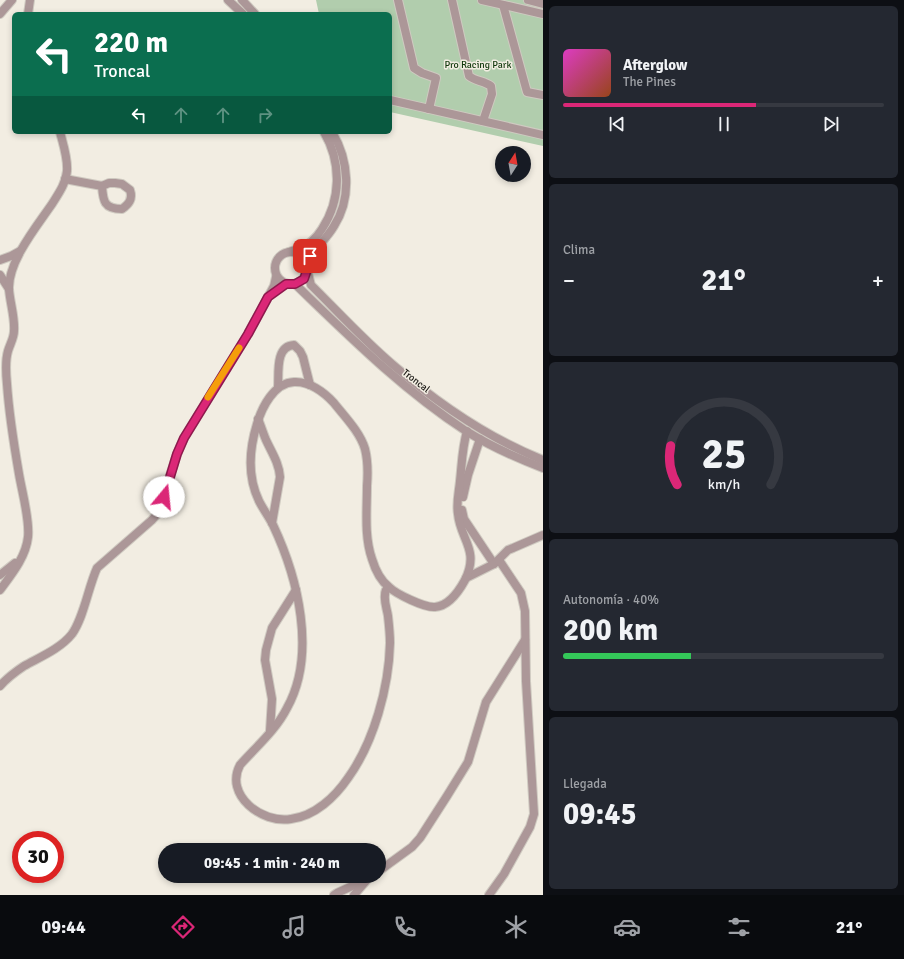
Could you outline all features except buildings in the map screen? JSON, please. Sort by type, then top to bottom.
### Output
[{"type":"street","points":[[0,14],[12,0]]},
{"type":"street","points":[[28,12],[30,0]]},
{"type":"street","points":[[228,0],[241,12]]},
{"type":"street","points":[[242,0],[253,12]]},
{"type":"street","points":[[398,0],[414,68],[422,73],[436,78],[429,109]]},
{"type":"street","points":[[452,0],[469,76],[491,86],[492,94],[483,121]]},
{"type":"street","points":[[482,0],[543,14]]},
{"type":"street","points":[[528,0],[543,4]]},
{"type":"street","points":[[503,5],[526,92],[543,95]]},
{"type":"street","points":[[392,100],[483,121],[542,132]]},
{"type":"street","points":[[0,590],[21,559],[26,549],[28,537],[28,528],[3,381],[3,362],[15,327],[9,289],[10,278],[20,250],[60,191],[65,179],[67,170],[60,134]]},
{"type":"street","points":[[0,686],[18,670],[46,655],[66,640],[73,632],[79,620],[97,568],[158,513],[177,454],[184,438],[248,334],[274,286],[276,277],[274,271],[276,260],[279,256],[301,248],[313,241],[328,220],[335,201],[338,177],[333,153],[325,134]]},
{"type":"street","points":[[276,277],[286,284],[295,284],[304,279],[310,256],[334,227],[341,214],[346,190],[345,167],[342,154],[333,134]]},
{"type":"street","points":[[65,179],[102,186]]},
{"type":"street","points":[[0,260],[11,256],[20,250]]},
{"type":"street","points":[[289,252],[300,254],[307,267]]},
{"type":"street","name":"Troncal","points":[[307,267],[312,285],[316,290],[392,365],[431,396],[464,419],[498,439],[543,460]]},
{"type":"street","points":[[0,275],[9,289]]},
{"type":"street","points":[[268,297],[286,284]]},
{"type":"street","name":"Troncal","points":[[295,284],[356,344],[441,414],[480,439],[543,468]]},
{"type":"street","points":[[278,387],[280,357],[283,350],[288,346],[294,345],[300,351],[310,385]]},
{"type":"street","points":[[388,587],[384,596],[390,642],[386,680],[372,733],[355,769],[338,791],[322,806],[302,816],[283,820],[272,818],[248,805],[238,792],[236,771],[287,709],[299,677],[302,635],[296,590],[286,556],[272,524],[258,500],[252,483],[250,466],[251,444],[258,419],[271,396],[278,387],[289,382],[298,382],[310,385],[323,392],[351,425],[365,449],[368,468],[366,525],[369,548],[377,570],[388,587],[416,602],[435,607],[449,601],[458,591],[466,578],[470,563],[470,550],[460,524],[457,508],[462,448],[467,431]]},
{"type":"street","points":[[258,419],[266,440],[278,463],[280,476],[272,524]]},
{"type":"street","points":[[480,439],[468,475],[462,508],[464,519],[521,593],[525,611],[526,681],[534,814],[530,827],[504,874],[488,895]]},
{"type":"street","points":[[466,578],[497,562],[508,550],[543,535]]},
{"type":"street","points":[[0,575],[21,559]]},
{"type":"street","points":[[270,731],[272,699],[265,660],[266,650],[272,628],[296,590]]},
{"type":"street","points":[[386,866],[412,847],[420,838],[468,762],[486,702],[526,638]]},
{"type":"street","points":[[334,895],[358,883]]},
{"type":"street","points":[[354,895],[363,883]]},
{"type":"green space","name":"Pro Racing Park","points":[[316,0],[543,0],[543,146],[392,112],[392,12],[319,12]]},
{"type":"slow traffic","points":[[208,397],[239,348]]},
{"type":"route","points":[[164,497],[177,454],[191,424],[248,334],[268,297],[286,284],[295,284],[304,279],[310,256]]}]
